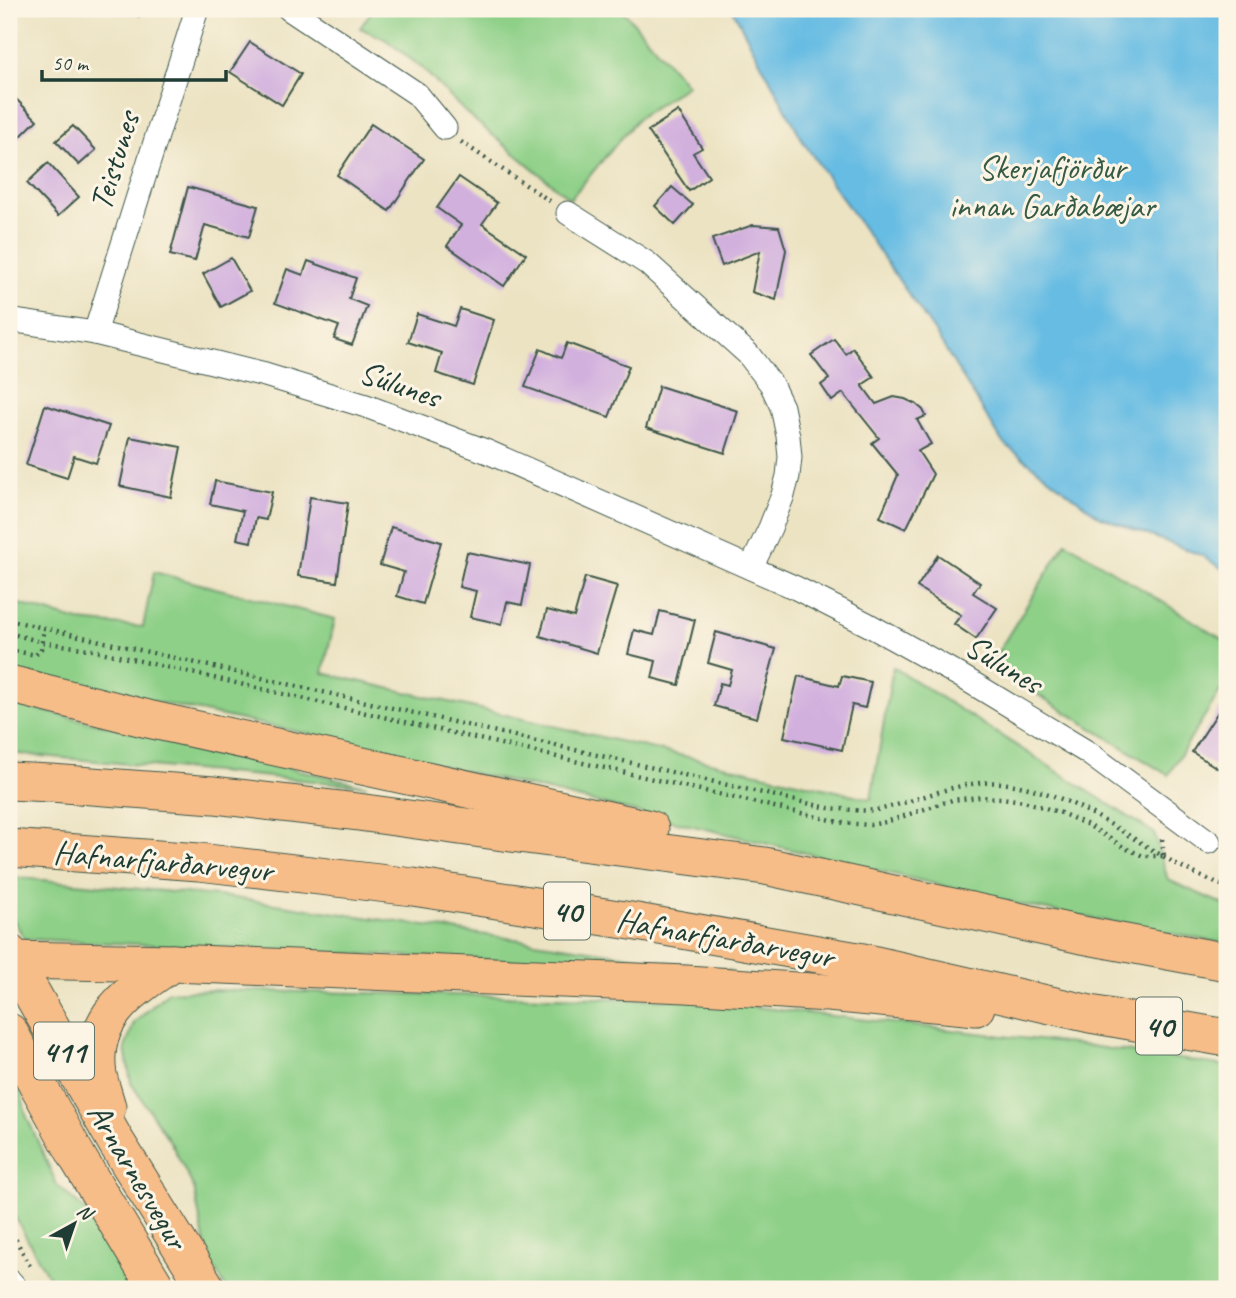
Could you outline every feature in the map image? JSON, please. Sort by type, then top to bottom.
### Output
[{"type":"main road","points":[[9,684],[160,722],[672,834],[765,866]]},
{"type":"main road","name":"Hafnarfjarðarvegur","points":[[9,782],[214,795],[765,866],[1077,934],[1227,962]]},
{"type":"main road","name":"Hafnarfjarðarvegur","points":[[9,848],[199,862],[413,887],[603,916],[863,962],[1090,1014],[1227,1038]]},
{"type":"main road","points":[[10,957],[38,961],[172,963],[686,984],[828,993],[953,1006],[1090,1014]]},
{"type":"main road","name":"Arnarnesvegur","points":[[10,957],[116,1142],[207,1289]]},
{"type":"main road","points":[[116,1142],[98,1074],[101,1033],[113,1010],[127,995],[172,963]]},
{"type":"main road","name":"Arnarnesvegur","points":[[10,1036],[78,1158],[157,1289]]},
{"type":"street","name":"Teistunes","points":[[95,333],[197,9]]},
{"type":"street","points":[[289,9],[417,94],[446,128]]},
{"type":"street","points":[[568,213],[647,263],[748,354],[771,384],[782,407],[788,436],[788,476],[770,528],[751,568]]},
{"type":"street","name":"Súlunes","points":[[9,320],[95,333],[265,375],[366,406],[488,452],[796,587],[867,624],[959,675],[1087,752],[1209,842]]},
{"type":"street","points":[[9,1280],[17,1289]]},
{"type":"path","points":[[446,128],[453,136],[568,213]]},
{"type":"path","points":[[9,620],[828,808],[883,809],[965,785],[999,782],[1041,791],[1074,803],[1195,874],[1227,887]]},
{"type":"path","points":[[9,650],[36,655],[41,649],[44,629]]},
{"type":"path","points":[[9,633],[844,823],[870,825],[886,822],[952,800],[979,797],[1024,801],[1079,821],[1143,856],[1164,856]]},
{"type":"path","points":[[1162,839],[1164,856]]},
{"type":"path","points":[[9,1227],[32,1271]]},
{"type":"green space","points":[[373,9],[620,9],[687,85],[638,118],[570,199],[466,113],[422,68],[385,39],[360,28]]},
{"type":"green space","points":[[1066,542],[1227,642],[1227,680],[1168,775],[990,665]]},
{"type":"green space","points":[[154,572],[335,619],[323,673],[871,799],[893,667],[1154,833],[1168,880],[1227,906],[1227,944],[1022,905],[323,737],[9,671],[9,601],[79,621],[143,627]]},
{"type":"green space","points":[[9,703],[367,786],[9,753]]},
{"type":"green space","points":[[9,877],[228,897],[732,971],[25,939],[9,913]]},
{"type":"green space","points":[[214,990],[695,1000],[1089,1046],[1227,1066],[1227,1289],[227,1289],[207,1256],[194,1188],[171,1143],[131,1083],[125,1048],[134,1023],[168,992]]},
{"type":"green space","points":[[9,1061],[18,1078],[26,1115],[57,1185],[89,1214],[112,1245],[138,1289],[55,1289],[9,1206]]},
{"type":"water","name":"Skerjafjörður innan Garðabæjar","points":[[732,9],[1227,9],[1227,572],[1203,556],[1099,516],[1003,443],[934,331],[804,143]]},
{"type":"building","points":[[132,9],[146,9],[139,16]]},
{"type":"building","points":[[250,42],[301,74],[282,105],[230,72]]},
{"type":"building","points":[[9,92],[37,120],[9,148]]},
{"type":"building","points":[[678,111],[702,148],[693,153],[709,177],[689,191],[648,131]]},
{"type":"building","points":[[371,124],[424,159],[389,211],[337,175]]},
{"type":"building","points":[[73,126],[96,150],[79,165],[56,141]]},
{"type":"building","points":[[48,163],[79,197],[58,216],[27,183]]},
{"type":"building","points":[[459,177],[497,203],[482,224],[526,254],[504,286],[447,246],[461,225],[437,208]]},
{"type":"building","points":[[188,187],[258,206],[249,237],[205,225],[195,261],[170,255]]},
{"type":"building","points":[[672,187],[693,205],[675,225],[655,206]]},
{"type":"building","points":[[753,225],[779,227],[786,250],[776,300],[752,292],[760,251],[722,266],[712,239]]},
{"type":"building","points":[[9,229],[16,237],[9,243]]},
{"type":"building","points":[[231,258],[250,291],[221,307],[203,274]]},
{"type":"building","points":[[308,261],[356,278],[349,299],[367,306],[352,345],[334,339],[339,326],[275,303],[287,269],[303,275]]},
{"type":"building","points":[[460,309],[494,320],[473,385],[436,373],[442,353],[408,342],[417,314],[454,326]]},
{"type":"building","points":[[834,339],[846,354],[853,348],[874,377],[862,385],[876,404],[894,397],[905,399],[916,404],[926,416],[917,420],[931,444],[918,451],[933,474],[906,529],[880,517],[898,475],[872,443],[879,438],[843,393],[832,401],[821,385],[829,379],[811,355]]},
{"type":"building","points":[[567,343],[629,366],[609,417],[525,387],[540,349],[561,358]]},
{"type":"building","points":[[659,386],[738,411],[725,453],[646,428]]},
{"type":"building","points":[[45,405],[109,426],[96,463],[74,456],[67,478],[26,465]]},
{"type":"building","points":[[130,437],[181,447],[171,497],[120,486]]},
{"type":"building","points":[[215,481],[272,492],[266,520],[256,518],[251,542],[237,539],[243,511],[210,504]]},
{"type":"building","points":[[310,497],[348,503],[337,582],[298,576]]},
{"type":"building","points":[[391,527],[441,542],[423,604],[397,596],[404,572],[380,565]]},
{"type":"building","points":[[467,552],[530,565],[522,605],[507,602],[502,624],[470,617],[476,591],[459,587]]},
{"type":"building","points":[[938,555],[980,583],[973,593],[997,608],[976,639],[954,624],[961,615],[917,587]]},
{"type":"building","points":[[585,577],[617,586],[597,653],[540,636],[547,610],[574,617]]},
{"type":"building","points":[[660,611],[695,620],[679,685],[652,678],[656,661],[628,654],[634,630],[654,635]]},
{"type":"building","points":[[716,632],[776,649],[757,718],[714,706],[720,683],[728,685],[732,670],[708,663]]},
{"type":"building","points":[[798,676],[839,686],[842,676],[871,682],[865,708],[852,705],[842,750],[784,737]]},
{"type":"building","points":[[1227,698],[1227,757],[1219,769],[1192,752]]}]
